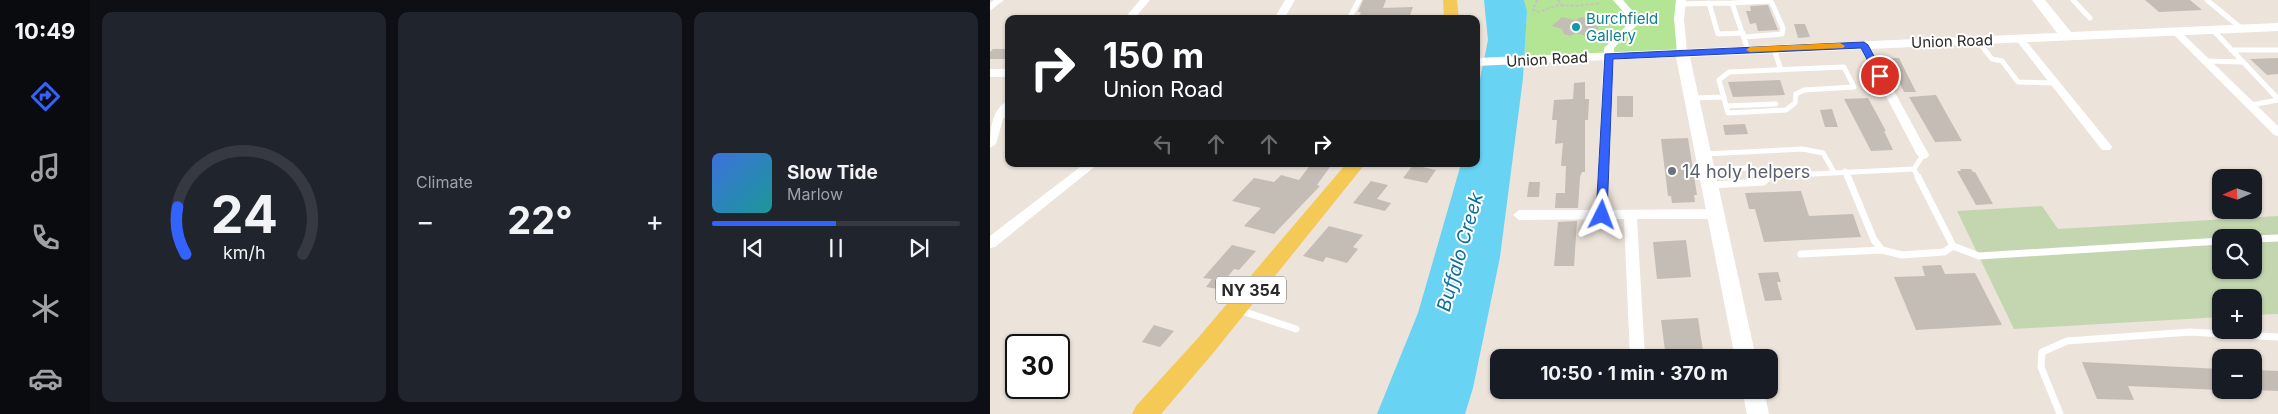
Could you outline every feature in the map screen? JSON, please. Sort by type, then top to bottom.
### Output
[{"type":"main road","points":[[1450,0],[1452,15]]},
{"type":"main road","points":[[2038,0],[2067,36]]},
{"type":"main road","name":"Union Road","points":[[1480,62],[1682,53],[1745,40],[1774,49],[2278,26]]},
{"type":"main road","points":[[1682,53],[1744,349]]},
{"type":"main road","points":[[990,73],[1005,73]]},
{"type":"main road","name":"NY 354","points":[[1145,414],[1354,167]]},
{"type":"main road","points":[[1755,399],[1758,414]]},
{"type":"street","points":[[990,8],[999,0]]},
{"type":"street","points":[[1132,15],[1145,0]]},
{"type":"street","points":[[1281,15],[1290,0]]},
{"type":"street","points":[[1602,215],[1610,45],[1626,34],[1633,24],[1630,14],[1618,0]]},
{"type":"street","points":[[1681,2],[1679,19],[1682,53]]},
{"type":"street","points":[[2175,31],[2276,129]]},
{"type":"street","points":[[2019,38],[2106,147]]},
{"type":"street","points":[[1864,45],[1923,155]]},
{"type":"street","points":[[990,144],[998,119],[1005,109]]},
{"type":"street","points":[[990,243],[1088,167]]},
{"type":"street","points":[[1519,215],[1716,214]]},
{"type":"street","points":[[1630,215],[1637,349]]},
{"type":"lane","points":[[1351,15],[1359,0]]},
{"type":"lane","points":[[2073,0],[2090,18]]},
{"type":"lane","points":[[2207,0],[2241,28]]},
{"type":"lane","points":[[1681,2],[1709,4],[1769,1],[1772,3],[1784,28],[1782,34],[1745,40],[1718,34],[1709,4]]},
{"type":"lane","points":[[1732,3],[1745,40]]},
{"type":"lane","points":[[2212,29],[2278,99],[2251,106]]},
{"type":"lane","points":[[1977,40],[1992,58],[2002,61],[2018,82],[2055,83]]},
{"type":"lane","points":[[1774,49],[1781,70]]},
{"type":"lane","points":[[2231,50],[2278,50]]},
{"type":"lane","points":[[2206,62],[2242,62]]},
{"type":"lane","points":[[1844,67],[1854,87],[1799,91],[1796,94],[1795,103],[1786,110],[1728,113],[1719,80],[1729,72],[1781,70],[1844,67]]},
{"type":"lane","points":[[1691,98],[1724,97]]},
{"type":"lane","points":[[1726,106],[1776,104]]},
{"type":"lane","points":[[1706,170],[1803,149],[1822,153],[1834,172]]},
{"type":"lane","points":[[1914,169],[1923,155]]},
{"type":"lane","points":[[1706,170],[1738,167],[1753,168],[1761,169],[1771,176]]},
{"type":"lane","points":[[1706,170],[1763,182],[1771,176],[1914,169]]},
{"type":"lane","points":[[1914,169],[1953,246],[1979,256],[2212,242]]},
{"type":"lane","points":[[1845,171],[1874,240],[1882,250]]},
{"type":"lane","points":[[2262,239],[2278,238]]},
{"type":"lane","points":[[1801,254],[1882,250],[1902,255],[1944,252],[1953,246]]},
{"type":"lane","points":[[1236,308],[1296,329]]},
{"type":"lane","points":[[2060,414],[2041,367],[2042,352],[2067,341],[2190,332],[2278,337]]},
{"type":"path","points":[[1537,0],[1533,10],[1538,13],[1544,12],[1551,7],[1562,5],[1574,7],[1600,3]]},
{"type":"path","points":[[1558,0],[1562,5]]},
{"type":"green space","points":[[1524,0],[1681,0],[1682,53],[1524,59],[1527,11]]},
{"type":"green space","points":[[2042,206],[2058,229],[2227,219],[2262,219],[2262,217],[2278,216],[2278,314],[2262,315],[2262,289],[2212,289],[2212,318],[2014,329],[1957,211]]},
{"type":"water","name":"Buffalo Creek","points":[[1484,0],[1524,0],[1527,11],[1523,78],[1500,257],[1473,388],[1465,414],[1377,414],[1418,313],[1460,167],[1480,167],[1480,79],[1488,40]]},
{"type":"building","points":[[1363,0],[1386,0],[1383,8],[1413,7],[1410,15],[1360,15],[1361,12],[1358,12]]},
{"type":"building","points":[[2145,0],[2190,0],[2202,10],[2159,12]]},
{"type":"building","points":[[1768,5],[1778,30],[1758,31],[1756,23],[1750,24],[1746,11],[1751,11],[1750,6]]},
{"type":"building","name":"Burchfield Gallery","points":[[1562,17],[1575,20],[1582,17],[1587,19],[1589,24],[1599,27],[1589,37],[1576,33],[1570,36],[1564,34],[1562,29],[1552,26]]},
{"type":"building","points":[[1794,24],[1805,24],[1810,37],[1798,38]]},
{"type":"building","points":[[993,49],[1005,49],[1005,59],[990,59],[990,52]]},
{"type":"building","points":[[1887,58],[1899,58],[1916,92],[1904,92]]},
{"type":"building","points":[[2278,58],[2278,74],[2267,75],[2250,59]]},
{"type":"building","points":[[1780,80],[1785,95],[1733,97],[1728,82]]},
{"type":"building","points":[[1585,82],[1585,99],[1589,99],[1588,120],[1585,120],[1585,172],[1582,172],[1580,177],[1578,208],[1555,208],[1556,193],[1565,193],[1566,166],[1561,166],[1563,143],[1555,144],[1557,120],[1552,120],[1554,100],[1573,99],[1574,83]]},
{"type":"building","points":[[1936,95],[1962,141],[1935,142],[1909,97]]},
{"type":"building","points":[[1617,96],[1633,96],[1633,117],[1617,117]]},
{"type":"building","points":[[1868,98],[1886,131],[1884,131],[1893,150],[1871,151],[1844,99]]},
{"type":"building","points":[[1832,109],[1838,127],[1825,127],[1820,110]]},
{"type":"building","points":[[1745,124],[1748,134],[1725,135],[1723,125]]},
{"type":"building","points":[[1688,138],[1697,195],[1694,195],[1695,202],[1672,203],[1671,196],[1668,196],[1661,139]]},
{"type":"building","points":[[1309,167],[1330,167],[1317,185],[1320,186],[1274,234],[1244,226],[1261,208],[1232,201],[1254,178],[1274,182],[1281,175],[1299,180]]},
{"type":"building","points":[[1411,167],[1436,170],[1427,183],[1403,178]]},
{"type":"building","points":[[1960,169],[1971,169],[1975,172],[1993,204],[1976,205],[1957,171],[1961,171]]},
{"type":"building","points":[[1371,181],[1388,185],[1377,199],[1391,203],[1385,211],[1353,203]]},
{"type":"building","points":[[1529,182],[1540,182],[1539,197],[1527,197]]},
{"type":"building","points":[[1801,191],[1809,216],[1853,214],[1861,237],[1764,242],[1755,209],[1749,209],[1745,193]]},
{"type":"building","points":[[1577,221],[1574,266],[1554,266],[1558,222]]},
{"type":"building","points":[[1329,226],[1363,235],[1353,247],[1358,249],[1347,263],[1326,257],[1323,262],[1303,256]]},
{"type":"building","points":[[1686,240],[1691,277],[1657,279],[1653,242]]},
{"type":"building","points":[[1232,245],[1256,251],[1239,270],[1234,269],[1218,289],[1206,287],[1212,279],[1203,278]]},
{"type":"building","points":[[1941,265],[1945,274],[1975,273],[2002,325],[1916,330],[1894,277],[1925,276],[1922,266]]},
{"type":"building","points":[[1778,272],[1781,282],[1777,282],[1782,300],[1765,301],[1758,273]]},
{"type":"building","points":[[1698,318],[1703,349],[1665,349],[1661,320]]},
{"type":"building","points":[[1154,325],[1174,331],[1160,347],[1142,342]]},
{"type":"building","points":[[2082,362],[2212,369],[2212,390],[2128,386],[2134,400],[2097,399]]},
{"type":"building","points":[[2262,370],[2278,371],[2278,391],[2262,390]]},
{"type":"slow traffic","points":[[1750,50],[1840,46]]},
{"type":"place","name":"Burchfield Gallery","points":[[1576,27]]},
{"type":"place","name":"14 holy helpers","points":[[1672,171]]},
{"type":"route","points":[[1602,215],[1609,56],[1864,45],[1880,76]]}]
